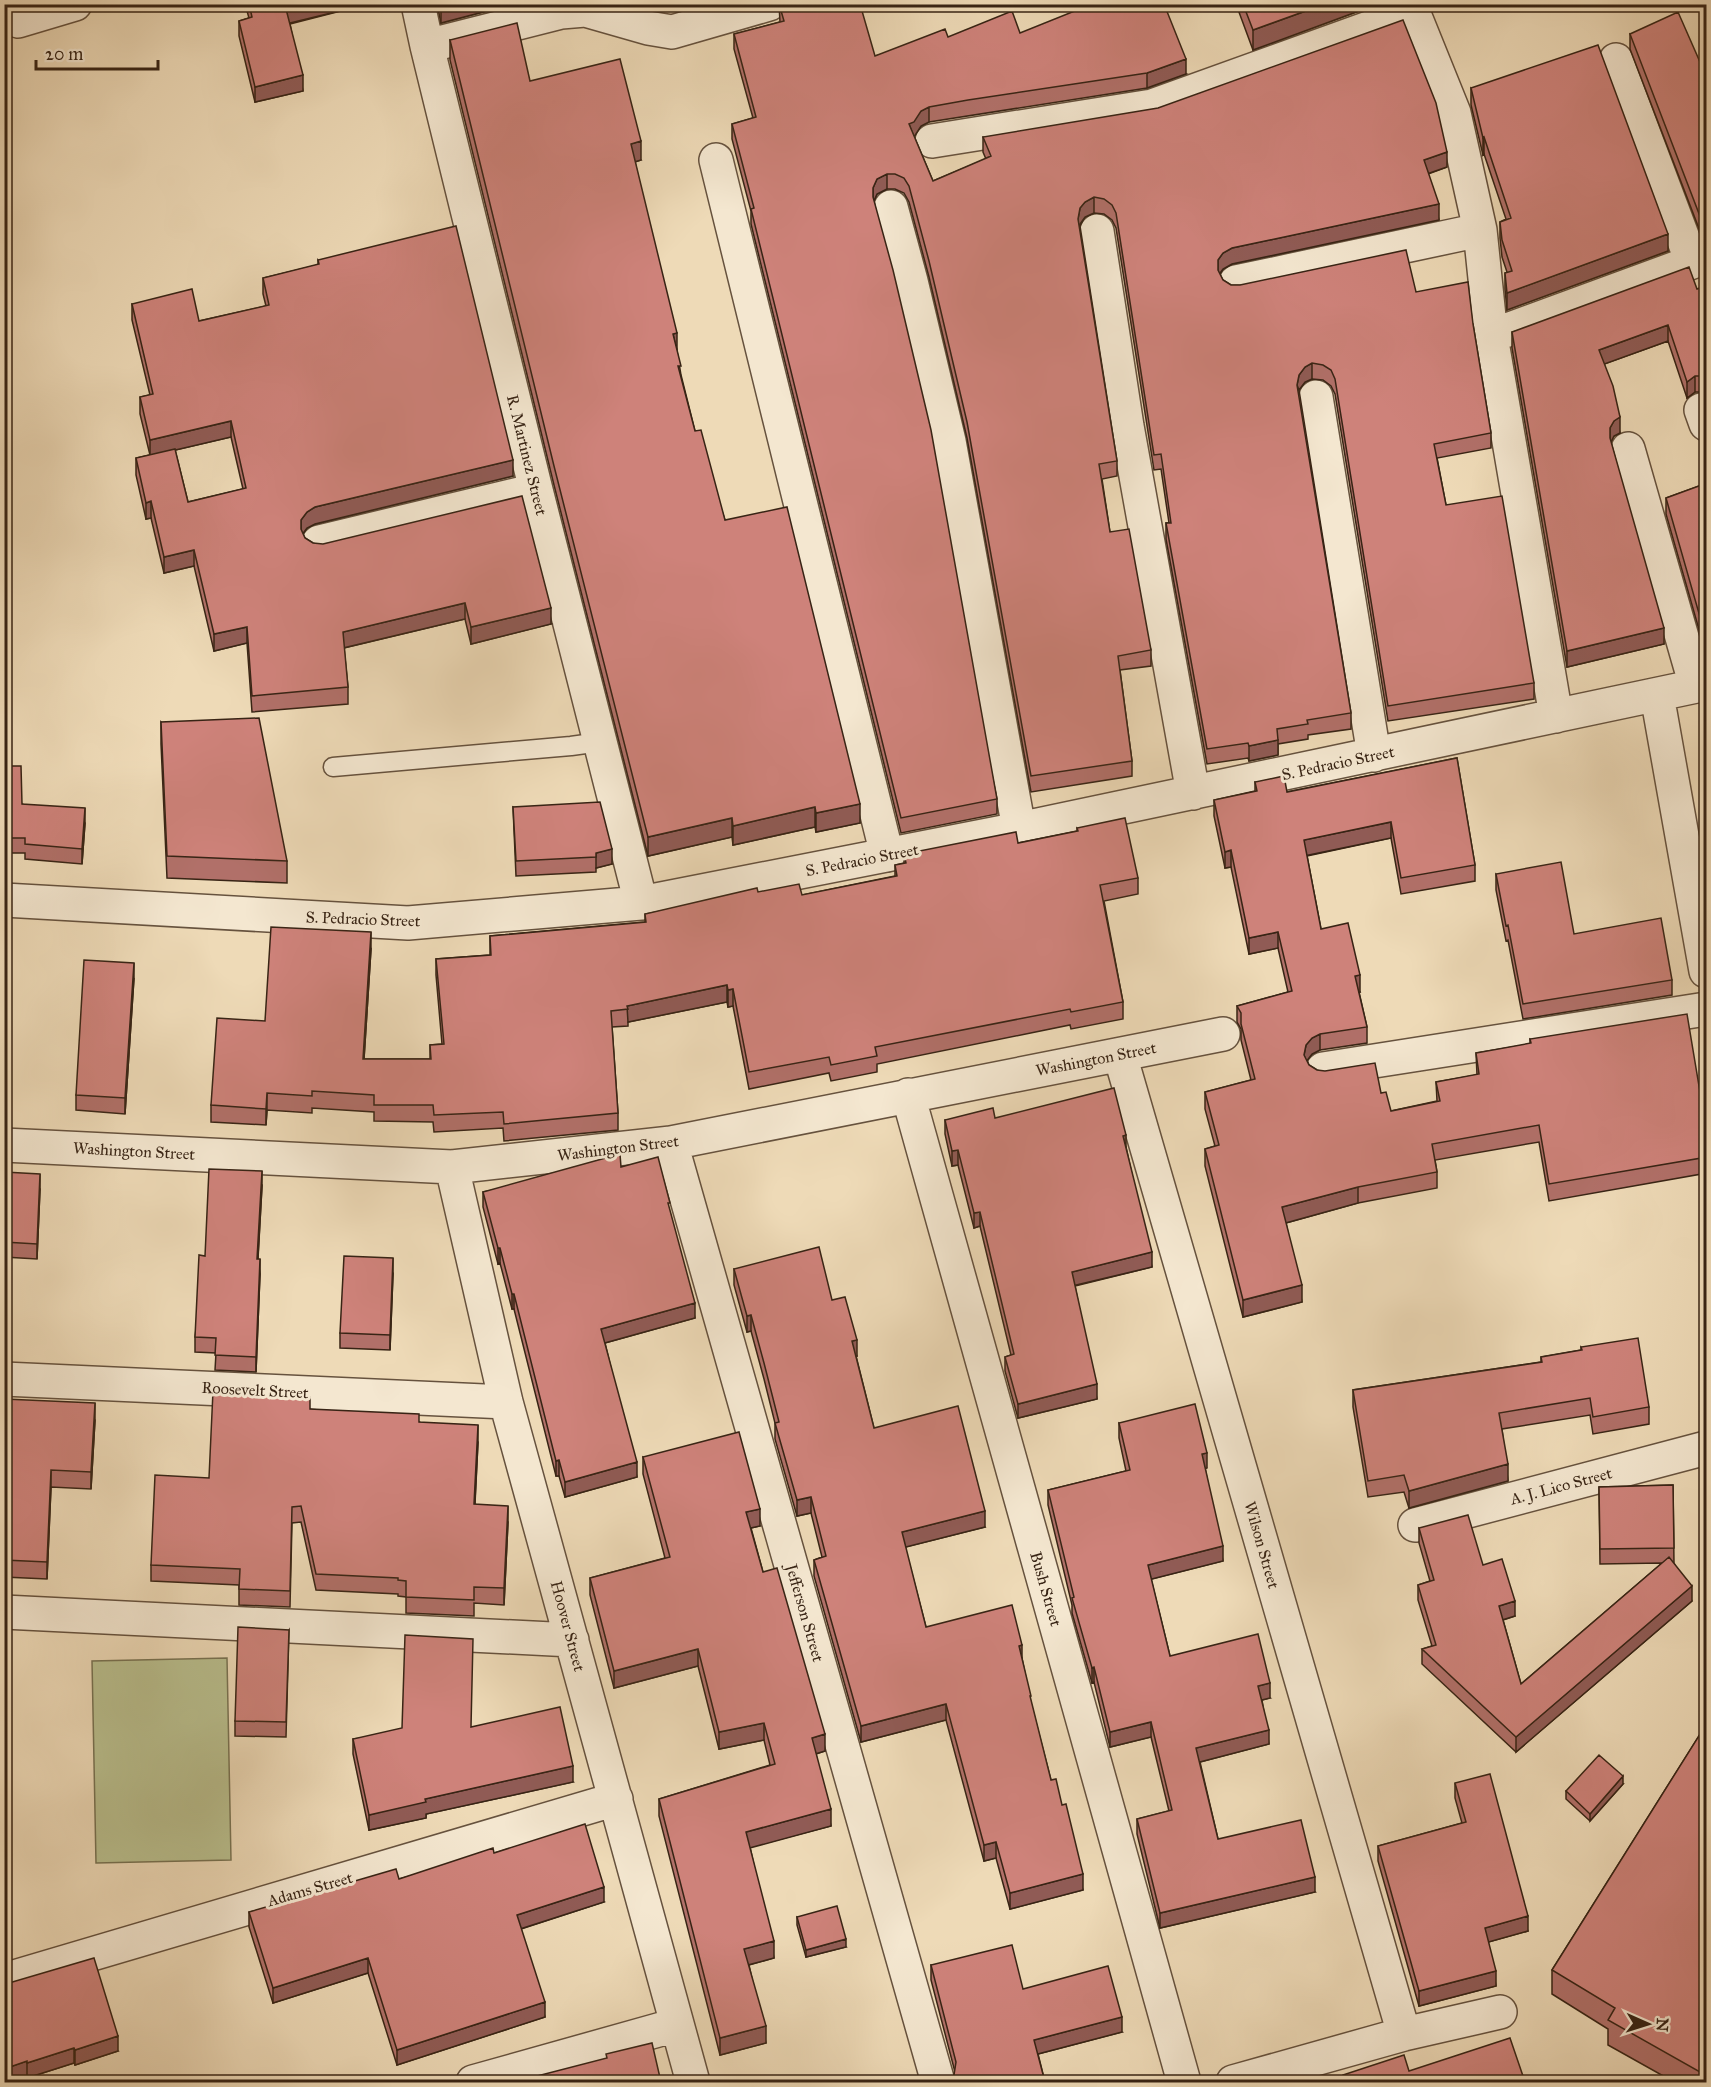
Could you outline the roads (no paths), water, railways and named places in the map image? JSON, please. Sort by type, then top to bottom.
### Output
[{"type":"street","points":[[18,21],[75,4]]},
{"type":"street","name":"R. Martinez Street","points":[[418,4],[536,490],[641,903]]},
{"type":"street","points":[[427,46],[561,12],[585,10],[648,28],[672,32],[770,4]]},
{"type":"street","points":[[932,141],[1152,106],[1412,8],[1454,113],[1480,230],[1491,336],[1556,716]]},
{"type":"street","points":[[1491,336],[1699,260],[1616,60]]},
{"type":"street","points":[[716,160],[887,855]]},
{"type":"street","points":[[891,207],[949,441],[1019,829]]},
{"type":"street","points":[[1236,282],[1480,230]]},
{"type":"street","points":[[1097,231],[1127,426],[1193,793]]},
{"type":"street","points":[[1316,397],[1374,755]]},
{"type":"street","points":[[1628,449],[1701,685]]},
{"type":"street","points":[[319,542],[536,490]]},
{"type":"street","name":"S. Pedracio Street","points":[[4,900],[408,923],[641,903],[1019,829],[1701,685]]},
{"type":"street","points":[[1657,695],[1707,971]]},
{"type":"street","points":[[1323,1070],[1707,1010]]},
{"type":"street","name":"Washington Street","points":[[4,1145],[452,1167],[671,1143],[1223,1034]]},
{"type":"street","name":"Wilson Street","points":[[1120,1055],[1404,2034]]},
{"type":"street","name":"Bush Street","points":[[908,1095],[1184,2082]]},
{"type":"street","name":"Jefferson Street","points":[[671,1143],[938,2082]]},
{"type":"street","name":"Hoover Street","points":[[452,1167],[506,1402],[693,2082]]},
{"type":"street","name":"Roosevelt Street","points":[[4,1379],[506,1402]]},
{"type":"street","name":"A. J. Lico Street","points":[[1415,1525],[1707,1448]]},
{"type":"street","points":[[4,1612],[572,1640]]},
{"type":"street","name":"Adams Street","points":[[4,1980],[616,1799]]},
{"type":"street","points":[[1233,2082],[1404,2034],[1500,2012]]},
{"type":"street","points":[[473,2082],[676,2025]]},
{"type":"lane","points":[[333,767],[512,752],[600,741]]}]
